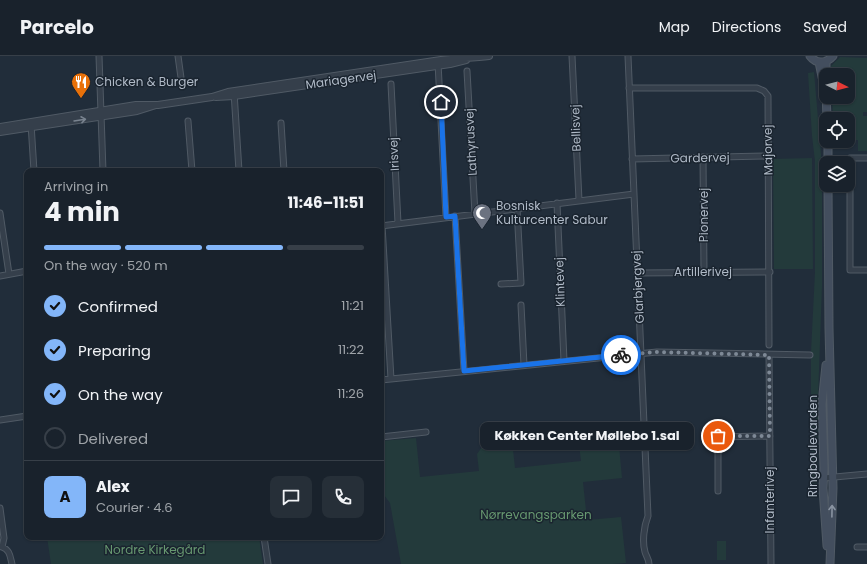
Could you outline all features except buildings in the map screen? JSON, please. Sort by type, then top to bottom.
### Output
[{"type":"main road","points":[[810,56],[813,60],[822,62],[833,56]]},
{"type":"main road","points":[[822,62],[824,68]]},
{"type":"main road","points":[[822,62],[823,68]]},
{"type":"main road","name":"Ringboulevarden","points":[[828,192],[832,478],[830,564]]},
{"type":"main road","name":"Ringboulevarden","points":[[829,328],[822,404],[823,488],[830,564]]},
{"type":"street","points":[[99,56],[103,168]]},
{"type":"street","points":[[178,56],[182,85]]},
{"type":"street","name":"Mariagervej","points":[[0,132],[31,125],[100,114],[136,105],[158,105],[212,97],[223,97],[234,94],[438,63],[462,62],[489,56]]},
{"type":"street","name":"Bellisvej","points":[[572,56],[579,200]]},
{"type":"street","name":"Glarbjergvej","points":[[628,56],[648,516],[644,526],[645,551],[649,564]]},
{"type":"street","points":[[438,63],[446,217]]},
{"type":"street","name":"Lathyrusvej","points":[[467,71],[475,214]]},
{"type":"street","name":"Irisvej","points":[[391,84],[398,223]]},
{"type":"street","name":"Majorvej","points":[[629,88],[761,89],[768,96],[770,272],[769,345]]},
{"type":"street","points":[[234,94],[239,168]]},
{"type":"street","points":[[188,121],[192,168]]},
{"type":"street","points":[[281,123],[284,168]]},
{"type":"street","points":[[31,125],[34,168]]},
{"type":"street","name":"Mariagervej","points":[[0,127],[31,125]]},
{"type":"street","name":"Gardervej","points":[[632,159],[768,156]]},
{"type":"street","name":"Pionervej","points":[[703,157],[704,272]]},
{"type":"street","points":[[867,158],[850,158],[850,270],[867,270]]},
{"type":"street","points":[[384,225],[634,194]]},
{"type":"street","name":"Klintevej","points":[[557,203],[564,361]]},
{"type":"street","points":[[502,284],[521,282],[517,208]]},
{"type":"street","points":[[0,213],[9,274]]},
{"type":"street","points":[[455,216],[464,371]]},
{"type":"street","points":[[384,259],[391,379]]},
{"type":"street","points":[[0,276],[24,272]]},
{"type":"street","name":"Artillerivej","points":[[637,273],[770,272]]},
{"type":"street","points":[[521,305],[524,365]]},
{"type":"street","points":[[384,380],[657,352],[810,355]]},
{"type":"street","name":"Infanterivej","points":[[769,355],[771,564]]},
{"type":"street","points":[[0,420],[24,416]]},
{"type":"street","points":[[384,437],[426,432]]},
{"type":"street","points":[[718,491],[718,436],[770,436]]},
{"type":"street","points":[[824,478],[867,474]]},
{"type":"street","points":[[0,508],[4,538],[1,548],[6,549],[10,553],[12,564]]},
{"type":"street","points":[[264,540],[268,564]]},
{"type":"street","points":[[857,547],[867,547]]},
{"type":"green space","points":[[840,57],[867,58],[867,112],[863,112],[863,116],[867,116],[867,151],[858,151],[858,140],[855,140],[855,112],[833,112],[832,104],[855,104],[855,68],[831,68],[831,66]]},
{"type":"green space","points":[[814,72],[819,148],[820,148],[821,154],[821,156],[819,156],[819,192],[822,192],[822,286],[817,486],[812,486],[811,413],[811,352],[815,272],[815,161],[808,73]]},
{"type":"green space","points":[[812,158],[813,269],[774,269],[773,159]]},
{"type":"green space","name":"Nørrevangsparken","points":[[617,424],[622,478],[583,482],[587,520],[621,517],[626,563],[401,564],[390,503],[384,495],[384,441],[416,438],[420,477],[479,471],[477,454],[485,443],[512,440],[515,468],[581,461],[577,428]]},
{"type":"green space","name":"Nordre Kirkegård","points":[[47,540],[259,540],[263,564],[51,564]]},
{"type":"green space","points":[[717,541],[726,541],[726,560],[717,560]]},
{"type":"way so far","points":[[621,355],[657,352],[769,355],[770,436],[718,436]]},
{"type":"place","name":"Chicken & Burger","points":[[81,99]]},
{"type":"place","name":"Bosnisk Kulturcenter Sabur","points":[[482,230]]},
{"type":"place","name":"Køkken Center Møllebo 1.sal","points":[[718,436]]},
{"type":"route","points":[[441,102],[446,217],[455,216],[464,371],[621,355]]}]
